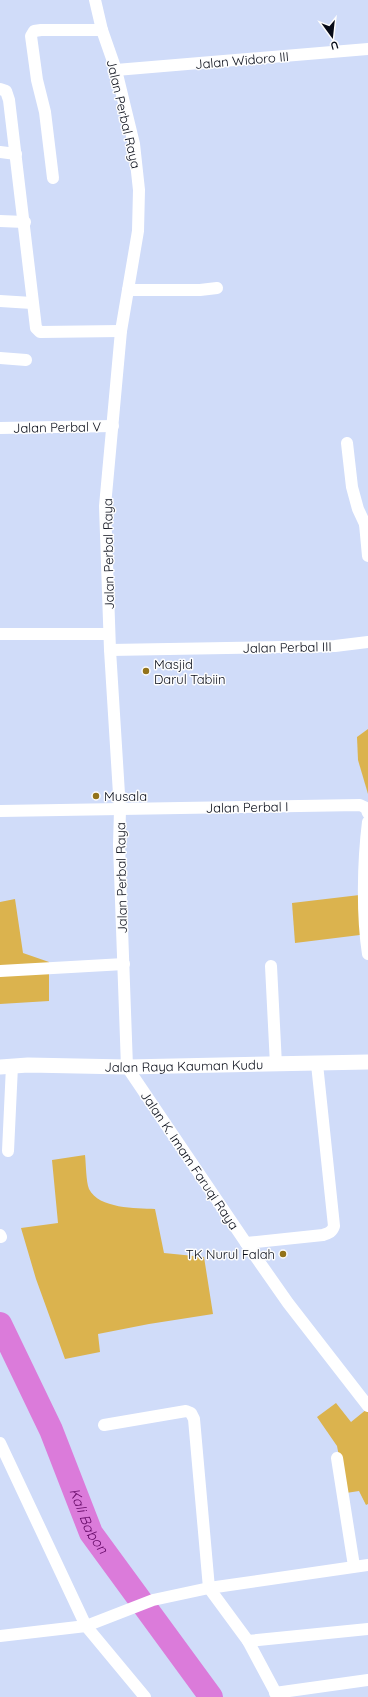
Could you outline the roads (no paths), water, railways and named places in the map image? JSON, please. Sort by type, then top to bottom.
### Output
[{"type":"street","name":"Jalan Perbal Raya","points":[[95,0],[102,30],[116,70],[134,144],[139,190],[138,231],[122,331],[105,506],[109,634],[120,810],[119,845],[127,1067]]},
{"type":"street","points":[[53,178],[45,112],[37,80],[30,36],[34,31],[41,30],[102,30]]},
{"type":"street","name":"Jalan Widoro III","points":[[116,70],[368,49]]},
{"type":"street","points":[[0,89],[6,91],[10,100],[36,328],[40,332],[122,331]]},
{"type":"street","points":[[0,152],[16,154]]},
{"type":"street","points":[[0,221],[25,222]]},
{"type":"street","points":[[128,290],[200,290],[217,288]]},
{"type":"street","points":[[0,301],[32,303]]},
{"type":"street","points":[[0,358],[26,360]]},
{"type":"street","name":"Jalan Perbal V","points":[[0,428],[113,426]]},
{"type":"street","points":[[347,444],[352,488],[358,509],[367,524],[368,556]]},
{"type":"street","points":[[0,634],[109,634]]},
{"type":"street","name":"Jalan Perbal III","points":[[110,650],[335,646],[368,642]]},
{"type":"street","name":"Jalan Perbal I","points":[[0,811],[360,805],[366,808],[368,813]]},
{"type":"street","points":[[368,822],[365,849],[364,922],[368,954]]},
{"type":"street","points":[[0,971],[124,964]]},
{"type":"street","points":[[271,966],[276,1065]]},
{"type":"street","name":"Jalan Raya Kauman Kudu","points":[[6,1066],[127,1067],[368,1062]]},
{"type":"street","points":[[246,1243],[323,1235],[330,1233],[334,1226],[317,1064]]},
{"type":"street","points":[[6,1066],[8,1151]]},
{"type":"street","name":"Jalan K. Imam Faruqi Raya","points":[[127,1067],[288,1303],[368,1406]]},
{"type":"street","points":[[104,1425],[186,1411],[191,1413],[194,1419],[209,1588],[248,1641],[276,1695],[368,1680]]},
{"type":"street","points":[[0,1443],[91,1624],[145,1697]]},
{"type":"street","points":[[337,1458],[354,1566]]},
{"type":"street","points":[[0,1636],[91,1624],[153,1600],[209,1588],[368,1565]]},
{"type":"street","points":[[248,1641],[368,1629]]},
{"type":"waterway","name":"Kali Babon","points":[[0,1324],[51,1430],[91,1533],[211,1697]]},
{"type":"place","name":"Masjid Darul Tabiin","points":[[146,671]]},
{"type":"place","name":"Musala","points":[[96,796]]},
{"type":"place","name":"TK Nurul Falah","points":[[283,1254]]}]
